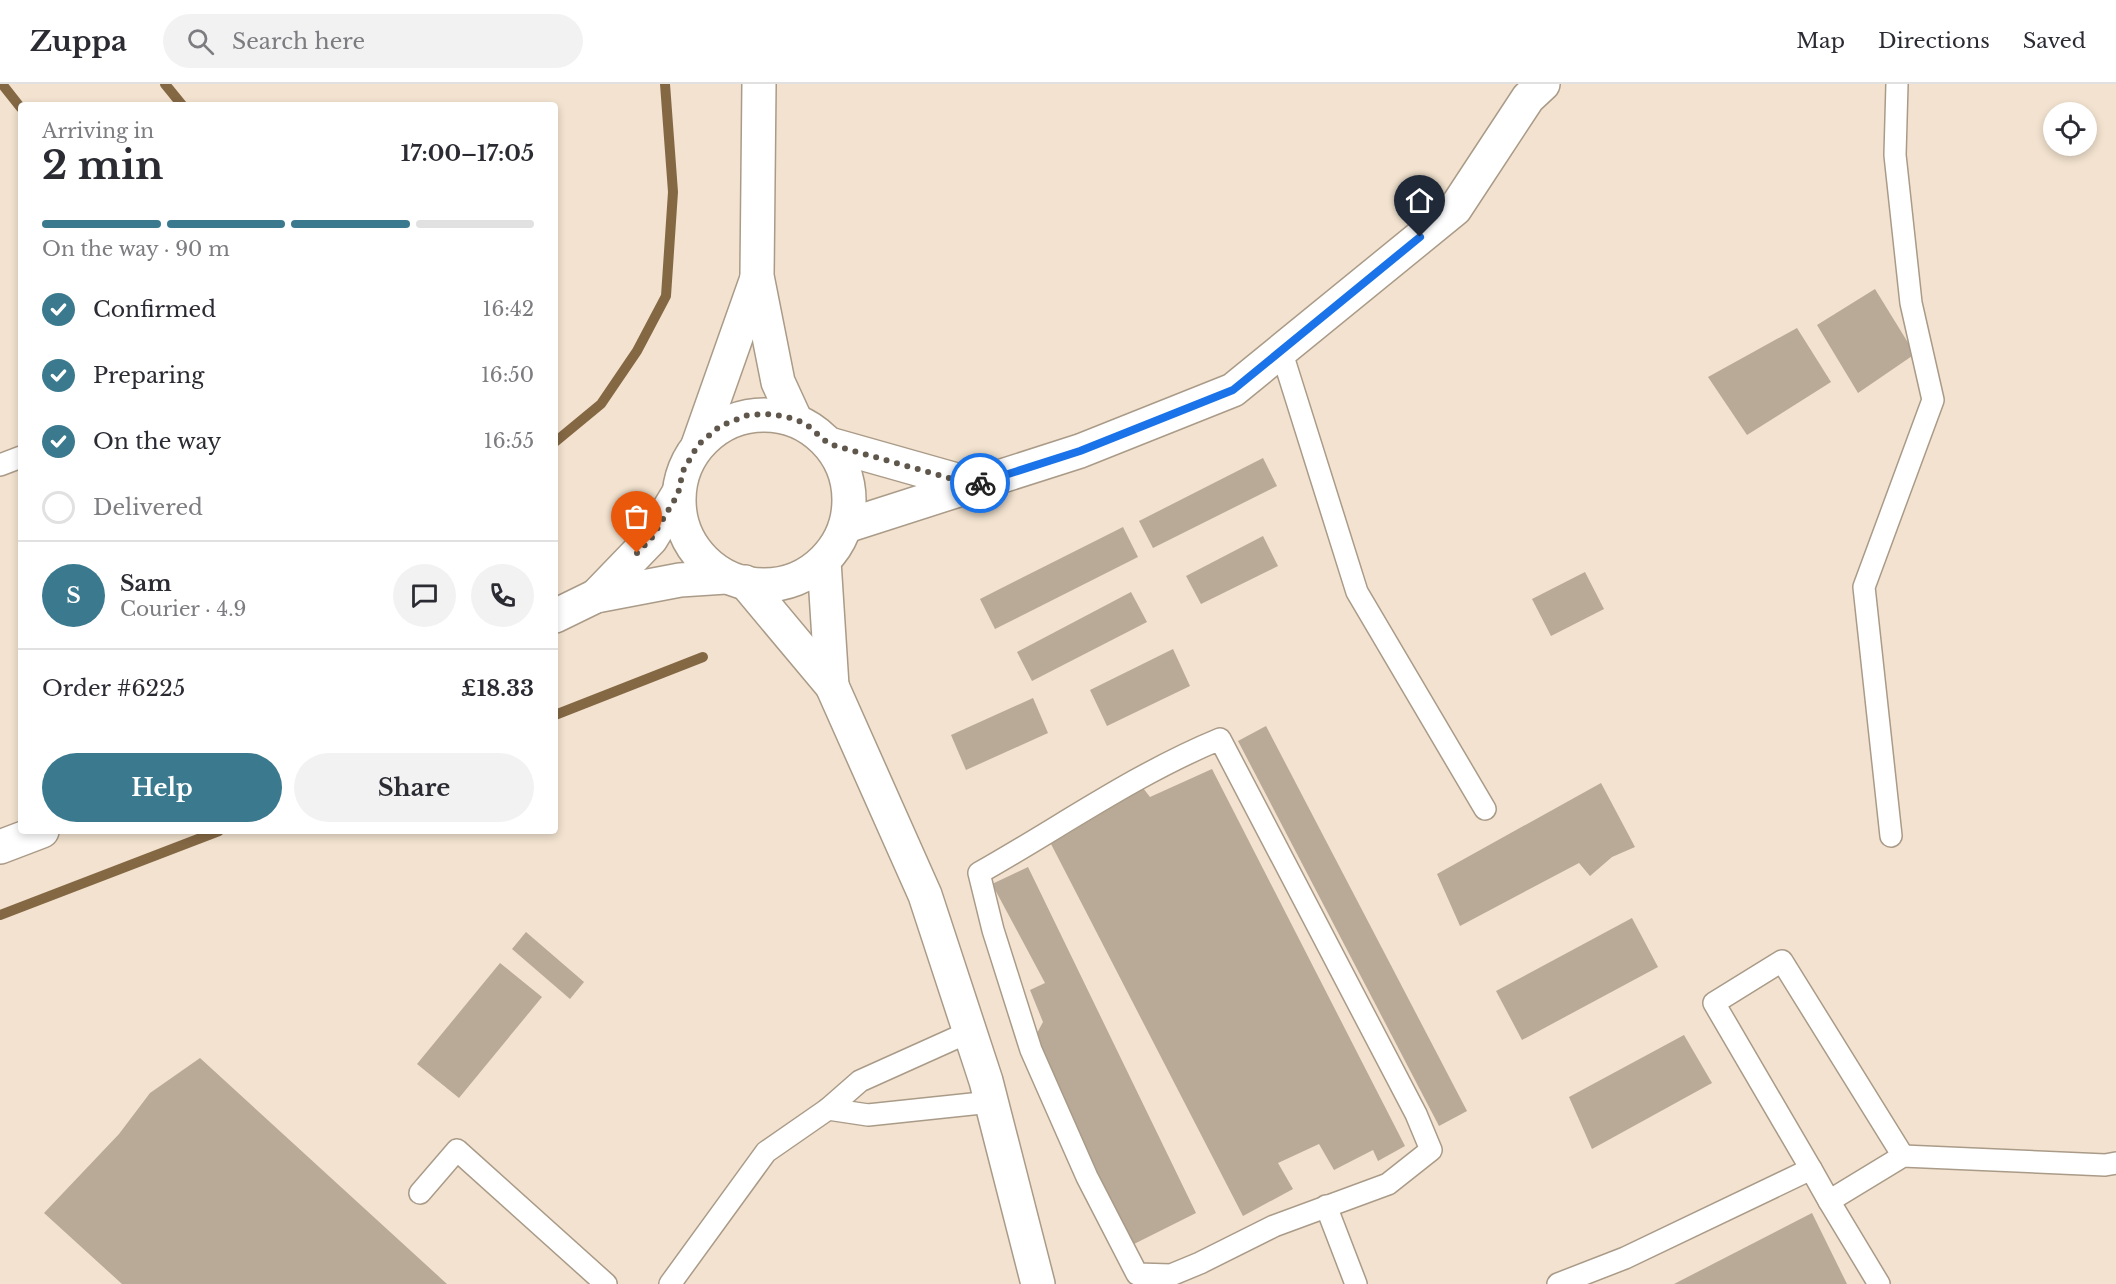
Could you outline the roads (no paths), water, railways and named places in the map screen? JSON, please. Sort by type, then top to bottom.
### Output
[{"type":"street","points":[[759,84],[757,276],[778,382],[795,419]]},
{"type":"street","points":[[846,526],[1080,451],[1233,390],[1455,209],[1528,98],[1543,84]]},
{"type":"street","points":[[596,596],[651,539],[678,494],[683,471],[698,445],[757,276]]},
{"type":"street","points":[[558,615],[596,596],[680,580],[736,580],[765,585],[789,583],[807,576],[837,546],[846,526],[850,496],[844,468],[829,444],[807,425],[795,419],[772,414],[748,415],[720,426],[698,445]]},
{"type":"street","points":[[829,444],[974,485]]},
{"type":"street","points":[[678,494],[688,540],[702,559],[736,580],[832,686],[925,895],[991,1102],[1038,1284]]},
{"type":"street","points":[[824,561],[832,686]]},
{"type":"street","points":[[0,847],[34,834]]},
{"type":"lane","points":[[1891,836],[1864,587],[1933,400],[1911,303],[1895,155],[1897,84]]},
{"type":"lane","points":[[1281,351],[1357,592],[1485,809]]},
{"type":"lane","points":[[0,465],[18,458]]},
{"type":"lane","points":[[1220,739],[1416,1114],[1431,1150],[1388,1184],[1326,1206],[1274,1226],[1224,1252],[1171,1275],[1137,1274],[1087,1177],[1031,1050],[993,930],[979,873],[1188,752],[1220,739]]},
{"type":"lane","points":[[1879,1284],[1714,1003],[1782,961],[1903,1156]]},
{"type":"lane","points":[[670,1284],[766,1152],[828,1109],[860,1081],[969,1032]]},
{"type":"lane","points":[[828,1109],[868,1115],[991,1102]]},
{"type":"lane","points":[[420,1193],[457,1150],[606,1284]]},
{"type":"lane","points":[[1829,1201],[1903,1156],[2105,1165],[2116,1163]]},
{"type":"lane","points":[[1560,1284],[1625,1258],[1811,1169]]},
{"type":"lane","points":[[1326,1206],[1356,1284]]},
{"type":"waterway","points":[[2,84],[18,104]]},
{"type":"waterway","points":[[165,84],[180,102]]},
{"type":"waterway","points":[[558,440],[601,404],[637,351],[666,296],[673,192],[665,84]]},
{"type":"waterway","points":[[558,714],[703,657]]},
{"type":"waterway","points":[[0,915],[211,834]]}]
